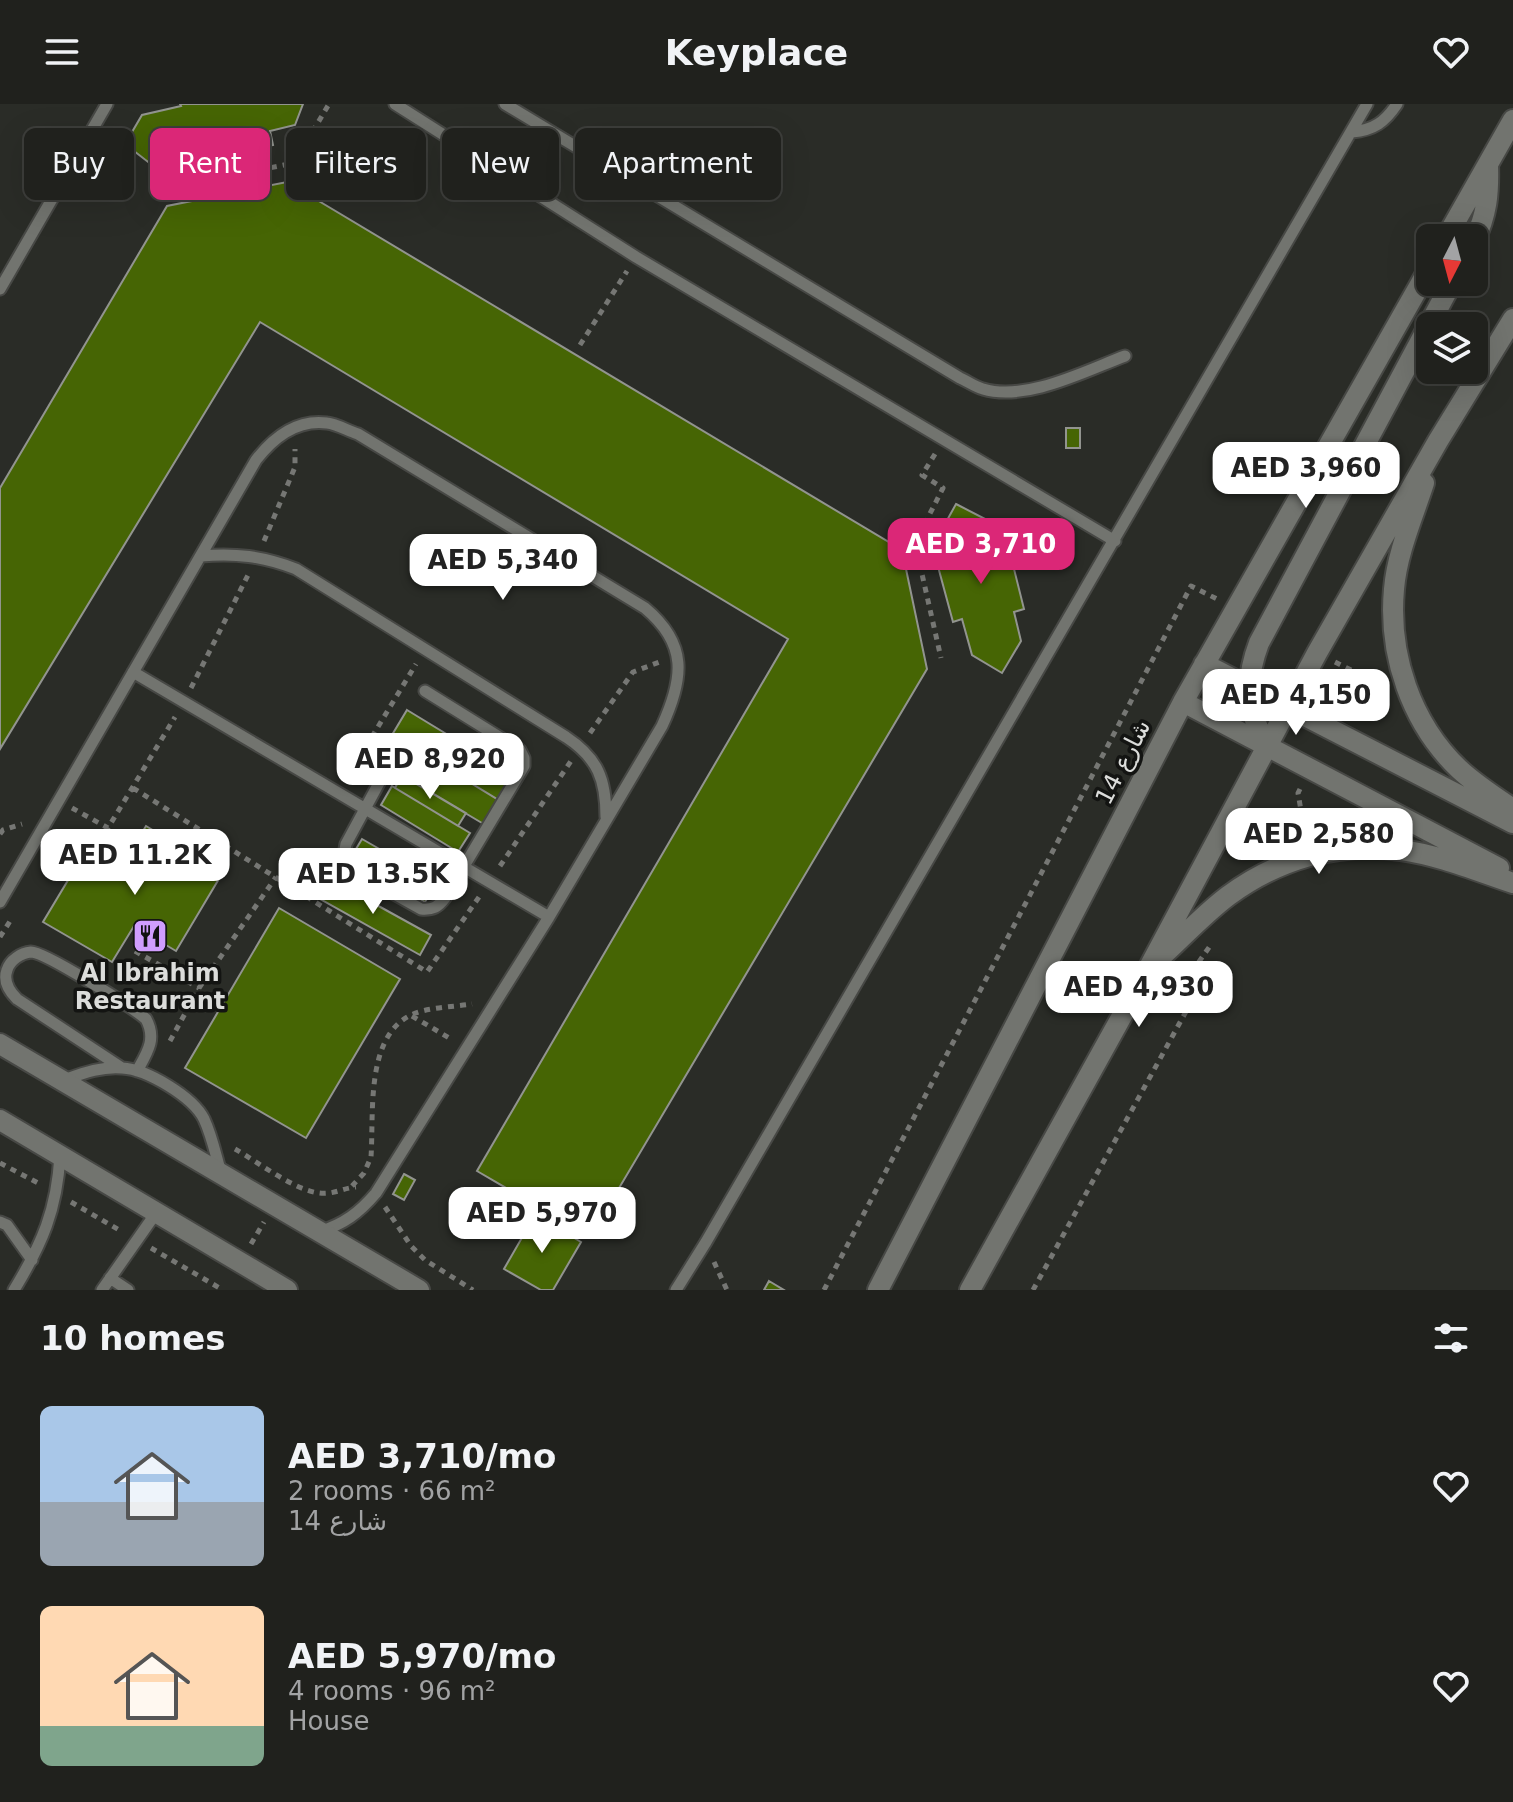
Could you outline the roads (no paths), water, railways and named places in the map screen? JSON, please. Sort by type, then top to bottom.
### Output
[{"type":"main road","points":[[1454,224],[1513,120]]},
{"type":"main road","points":[[1482,224],[1489,193],[1488,164]]},
{"type":"main road","name":"شارع 14","points":[[878,1290],[1183,702],[1416,292]]},
{"type":"main road","points":[[1267,745],[1255,727],[1248,689],[1251,666],[1259,643],[1445,296]]},
{"type":"main road","points":[[970,1290],[1148,969],[1317,653],[1438,441],[1513,319]]},
{"type":"main road","points":[[1438,441],[1403,548],[1394,587],[1393,627],[1400,671],[1412,704],[1433,738],[1459,769],[1513,809]]},
{"type":"main road","points":[[1204,664],[1286,709],[1513,823]]},
{"type":"main road","points":[[1183,702],[1513,876]]},
{"type":"main road","points":[[1148,969],[1225,898],[1251,880],[1308,856],[1371,847],[1402,850],[1433,856],[1513,883]]},
{"type":"main road","points":[[0,1044],[419,1290]]},
{"type":"main road","points":[[0,1120],[287,1290]]},
{"type":"lane","points":[[395,104],[636,257],[1115,541]]},
{"type":"lane","points":[[505,104],[983,389],[1008,393],[1033,389],[1125,356]]},
{"type":"lane","points":[[676,1290],[1367,104]]},
{"type":"lane","points":[[1352,132],[1370,131],[1384,121],[1397,104]]},
{"type":"lane","points":[[0,289],[104,105]]},
{"type":"lane","points":[[0,902],[256,460],[272,440],[293,427],[326,423],[358,434],[660,620],[671,636],[678,655],[679,678],[674,701],[662,726],[549,917],[376,1193],[360,1211],[341,1225],[318,1232]]},
{"type":"lane","points":[[201,556],[257,556],[296,569],[580,746],[597,767],[606,792],[606,818]]},
{"type":"lane","points":[[133,672],[549,917]]},
{"type":"lane","points":[[386,770],[343,852],[343,860],[353,871],[413,905],[431,910],[445,898],[521,774],[524,758],[520,750],[425,691]]},
{"type":"lane","points":[[122,1068],[17,999],[9,991],[6,981],[12,961],[20,955],[41,954],[146,1019],[152,1029],[152,1039],[137,1071]]},
{"type":"lane","points":[[61,1081],[95,1070],[122,1068],[150,1077],[194,1104],[209,1134],[221,1174]]},
{"type":"lane","points":[[14,1290],[47,1228],[57,1194],[60,1155]]},
{"type":"lane","points":[[102,1290],[156,1213]]},
{"type":"lane","points":[[0,1222],[7,1225],[19,1239],[32,1260]]},
{"type":"lane","points":[[110,1278],[128,1290]]},
{"type":"place","name":"Al Ibrahim Restaurant","points":[[150,936]]}]
